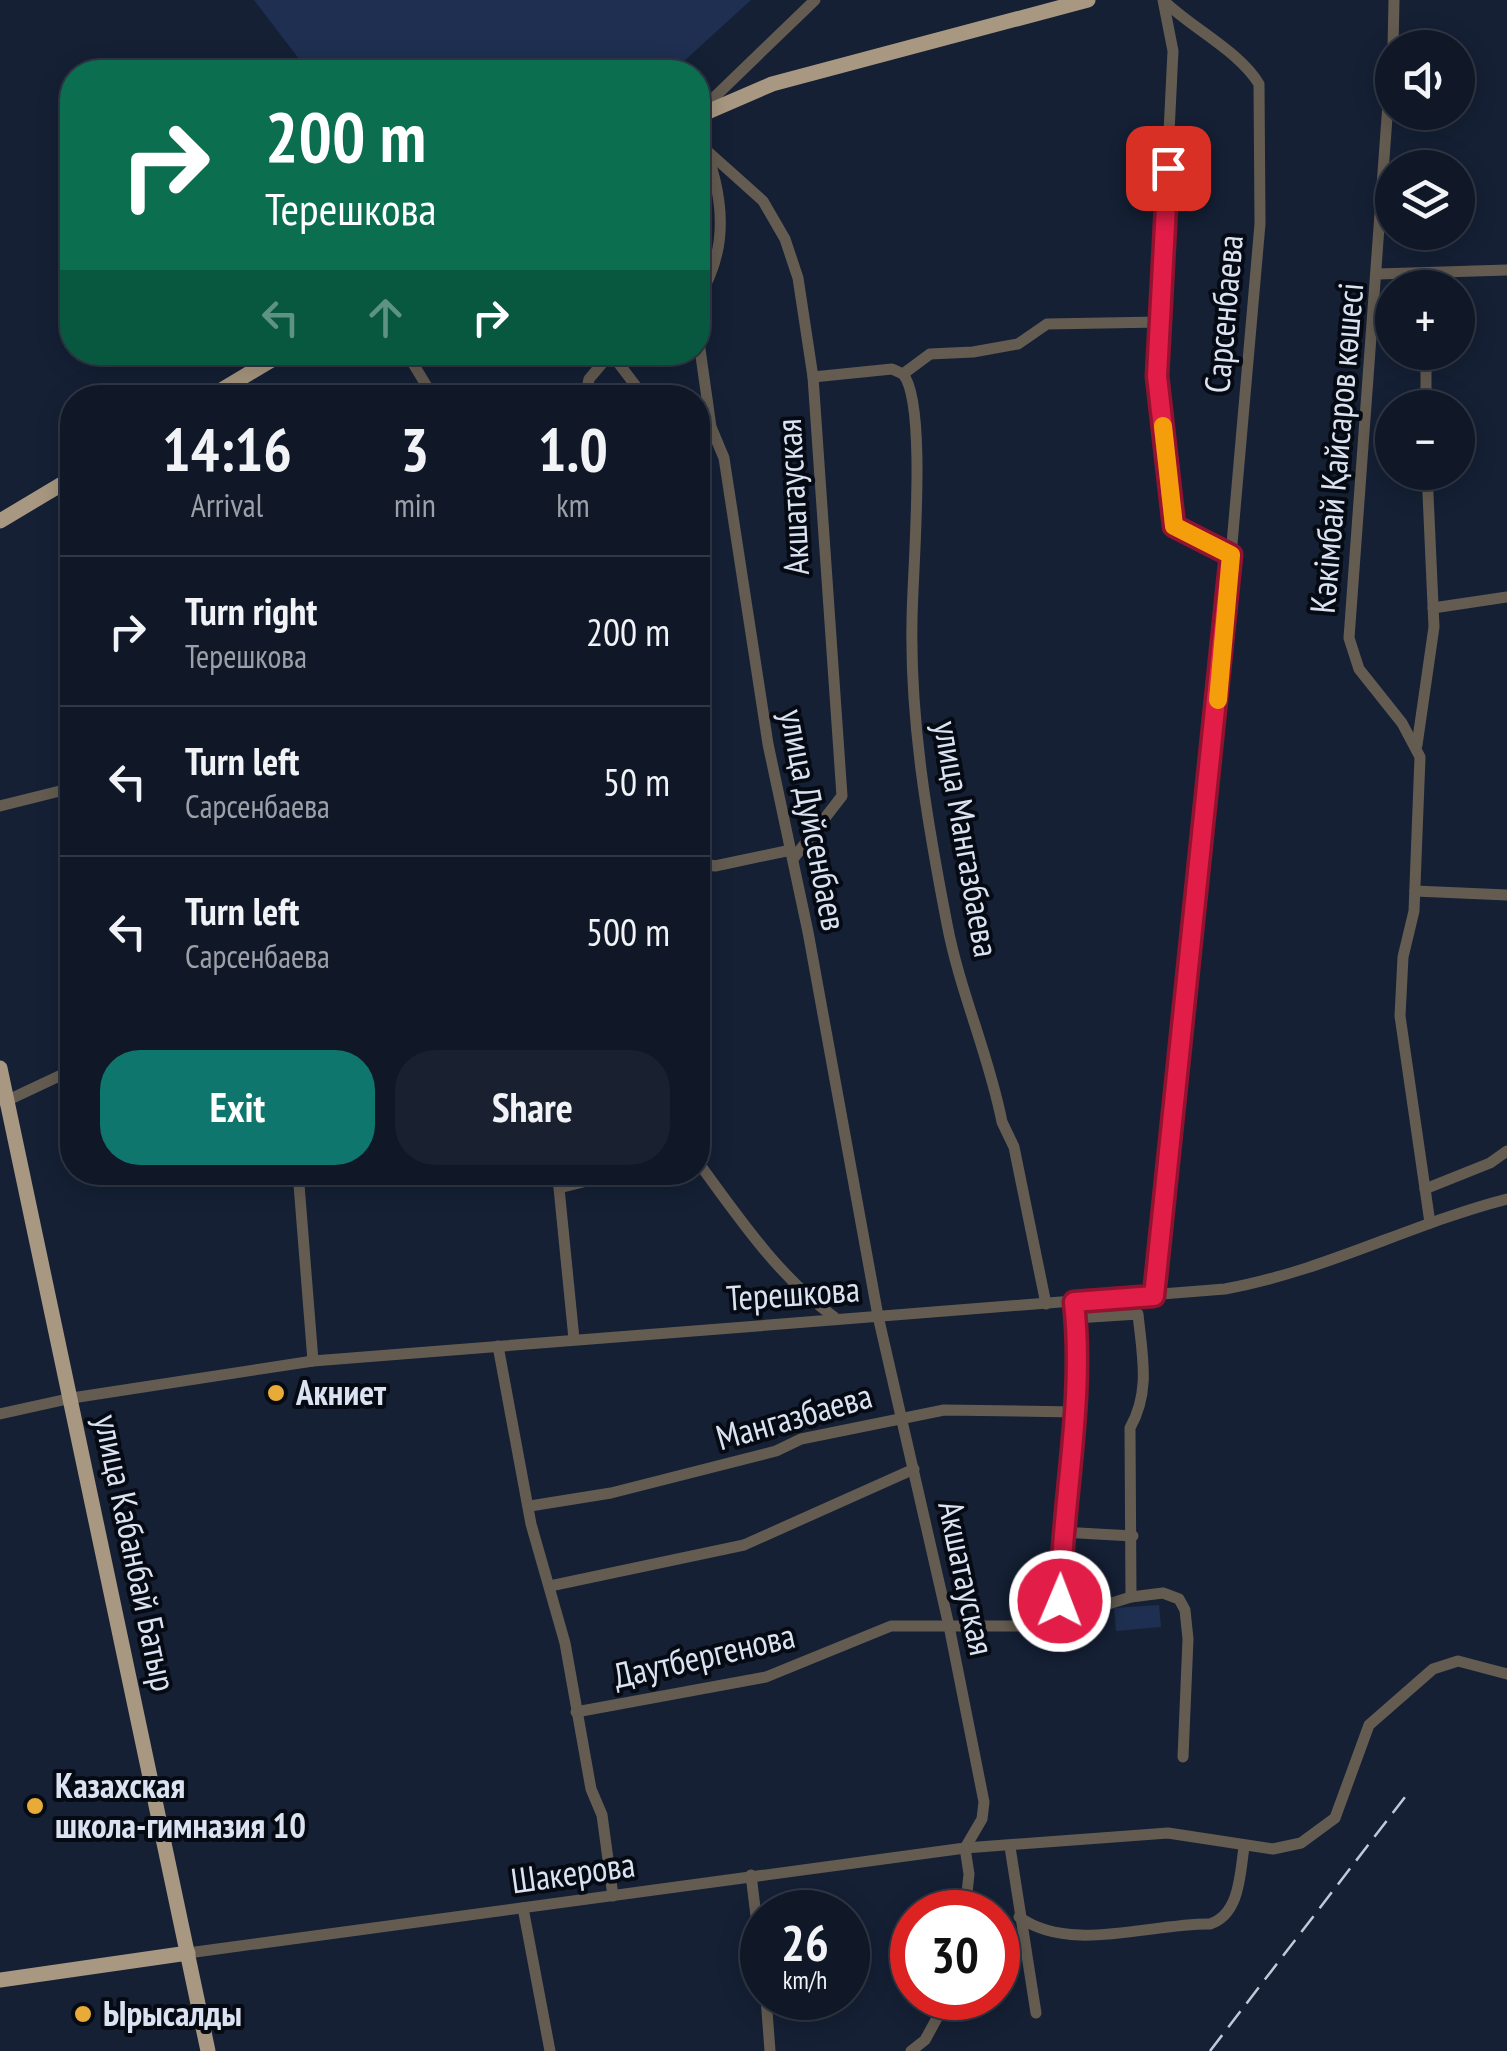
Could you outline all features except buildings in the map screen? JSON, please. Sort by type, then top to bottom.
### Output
[{"type":"main road","points":[[710,109],[772,84],[1088,0]]},
{"type":"main road","points":[[230,385],[263,365]]},
{"type":"main road","points":[[0,521],[60,485]]},
{"type":"main road","name":"улица Кабанбай Батыр","points":[[0,1068],[4,1102],[72,1398],[208,2051]]},
{"type":"main road","points":[[0,1980],[188,1953]]},
{"type":"street","points":[[710,102],[815,0]]},
{"type":"street","name":"Кәкімбай Қайсаров көшесі","points":[[1393,30],[1394,0]]},
{"type":"street","name":"Сарсенбаева","points":[[1164,1],[1174,51],[1157,376],[1174,526],[1231,555]]},
{"type":"street","name":"Сарсенбаева","points":[[1154,1296],[1231,555],[1260,224],[1259,84],[1249,68],[1196,31],[1164,1]]},
{"type":"street","name":"Кәкімбай Қайсаров көшесі","points":[[1378,270],[1387,130]]},
{"type":"street","name":"Акшатауская","points":[[710,152],[763,201],[785,240],[798,278],[813,377],[842,796],[792,854]]},
{"type":"street","points":[[710,162],[720,198],[721,227],[710,276]]},
{"type":"street","points":[[1475,274],[1507,270]]},
{"type":"street","name":"Кәкімбай Қайсаров көшесі","points":[[1375,312],[1349,638],[1360,669],[1417,745]]},
{"type":"street","points":[[813,377],[892,369],[903,374],[930,354],[1018,344],[1047,324],[1160,322]]},
{"type":"street","points":[[620,365],[635,385]]},
{"type":"street","name":"улица Мангазбаева","points":[[903,374],[912,384],[916,448],[911,627],[917,738],[929,818],[947,926],[1002,1122],[1014,1147],[1046,1304]]},
{"type":"street","name":"улица Дуйсенбаев","points":[[710,436],[724,458],[751,648],[878,1316]]},
{"type":"street","points":[[1427,490],[1434,608],[1417,745],[1415,892],[1403,958],[1400,1016],[1430,1223]]},
{"type":"street","points":[[1434,608],[1507,597]]},
{"type":"street","points":[[0,806],[60,791]]},
{"type":"street","points":[[710,865],[792,854]]},
{"type":"street","points":[[1415,892],[1507,895]]},
{"type":"street","points":[[4,1102],[60,1076]]},
{"type":"street","points":[[1425,1190],[1490,1164],[1507,1151]]},
{"type":"street","points":[[710,1178],[775,1264],[807,1298],[834,1317]]},
{"type":"street","points":[[299,1185],[313,1361]]},
{"type":"street","points":[[572,1185],[560,1188],[574,1339]]},
{"type":"street","name":"Терешкова","points":[[0,1414],[72,1398],[313,1361],[834,1317],[1154,1296],[1279,1280],[1430,1223],[1507,1199]]},
{"type":"street","points":[[1055,1619],[1076,1412],[1074,1302]]},
{"type":"street","points":[[1076,1318],[1138,1314],[1145,1379],[1142,1406],[1130,1428],[1131,1597]]},
{"type":"street","name":"Акшатауская","points":[[878,1316],[949,1626],[984,1802],[982,1819],[965,1848]]},
{"type":"street","points":[[498,1346],[542,1569],[565,1643],[591,1788],[602,1815],[613,1896]]},
{"type":"street","name":"Мангазбаева","points":[[530,1506],[612,1494],[776,1452],[800,1439],[902,1416],[944,1410],[996,1414],[1076,1412]]},
{"type":"street","points":[[550,1586],[744,1545],[914,1470]]},
{"type":"street","points":[[1061,1532],[1133,1536]]},
{"type":"street","name":"Даутбергенова","points":[[576,1712],[766,1677],[891,1626],[1036,1626],[1131,1597],[1163,1593],[1178,1600],[1185,1610],[1188,1639],[1183,1757]]},
{"type":"street","name":"Шакерова","points":[[188,1953],[965,1848],[1010,1848],[1168,1834],[1273,1849],[1301,1843],[1324,1830],[1335,1818],[1369,1726],[1432,1668],[1458,1660],[1507,1674]]},
{"type":"street","points":[[1020,1918],[1036,1929],[1061,1933],[1210,1924],[1227,1914],[1244,1847]]},
{"type":"street","points":[[965,1848],[968,1890]]},
{"type":"street","points":[[1010,1848],[1015,1890]]},
{"type":"street","points":[[751,1875],[753,1890]]},
{"type":"street","points":[[523,1908],[550,2051]]},
{"type":"street","points":[[1020,1923],[1036,2013]]},
{"type":"street","points":[[768,2020],[770,2051]]},
{"type":"street","points":[[911,2051],[925,2040],[936,2020]]},
{"type":"shaded area","points":[[254,0],[751,0],[685,60],[300,60]]},
{"type":"shaded area","points":[[1159,1605],[1161,1627],[1116,1631],[1114,1608]]},
{"type":"railway","points":[[1210,2051],[1405,1797]]},
{"type":"slow traffic","points":[[1163,426],[1174,526],[1231,555],[1218,700]]},
{"type":"place","name":"Акниет","points":[[276,1393]]},
{"type":"place","name":"Казахская школа-гимназия 10","points":[[35,1806]]},
{"type":"place","name":"Ырысалды","points":[[83,2014]]},
{"type":"route","points":[[1060,1601],[1061,1532],[1075,1448],[1074,1302],[1154,1296],[1231,555],[1174,526],[1157,376],[1168,168]]}]
